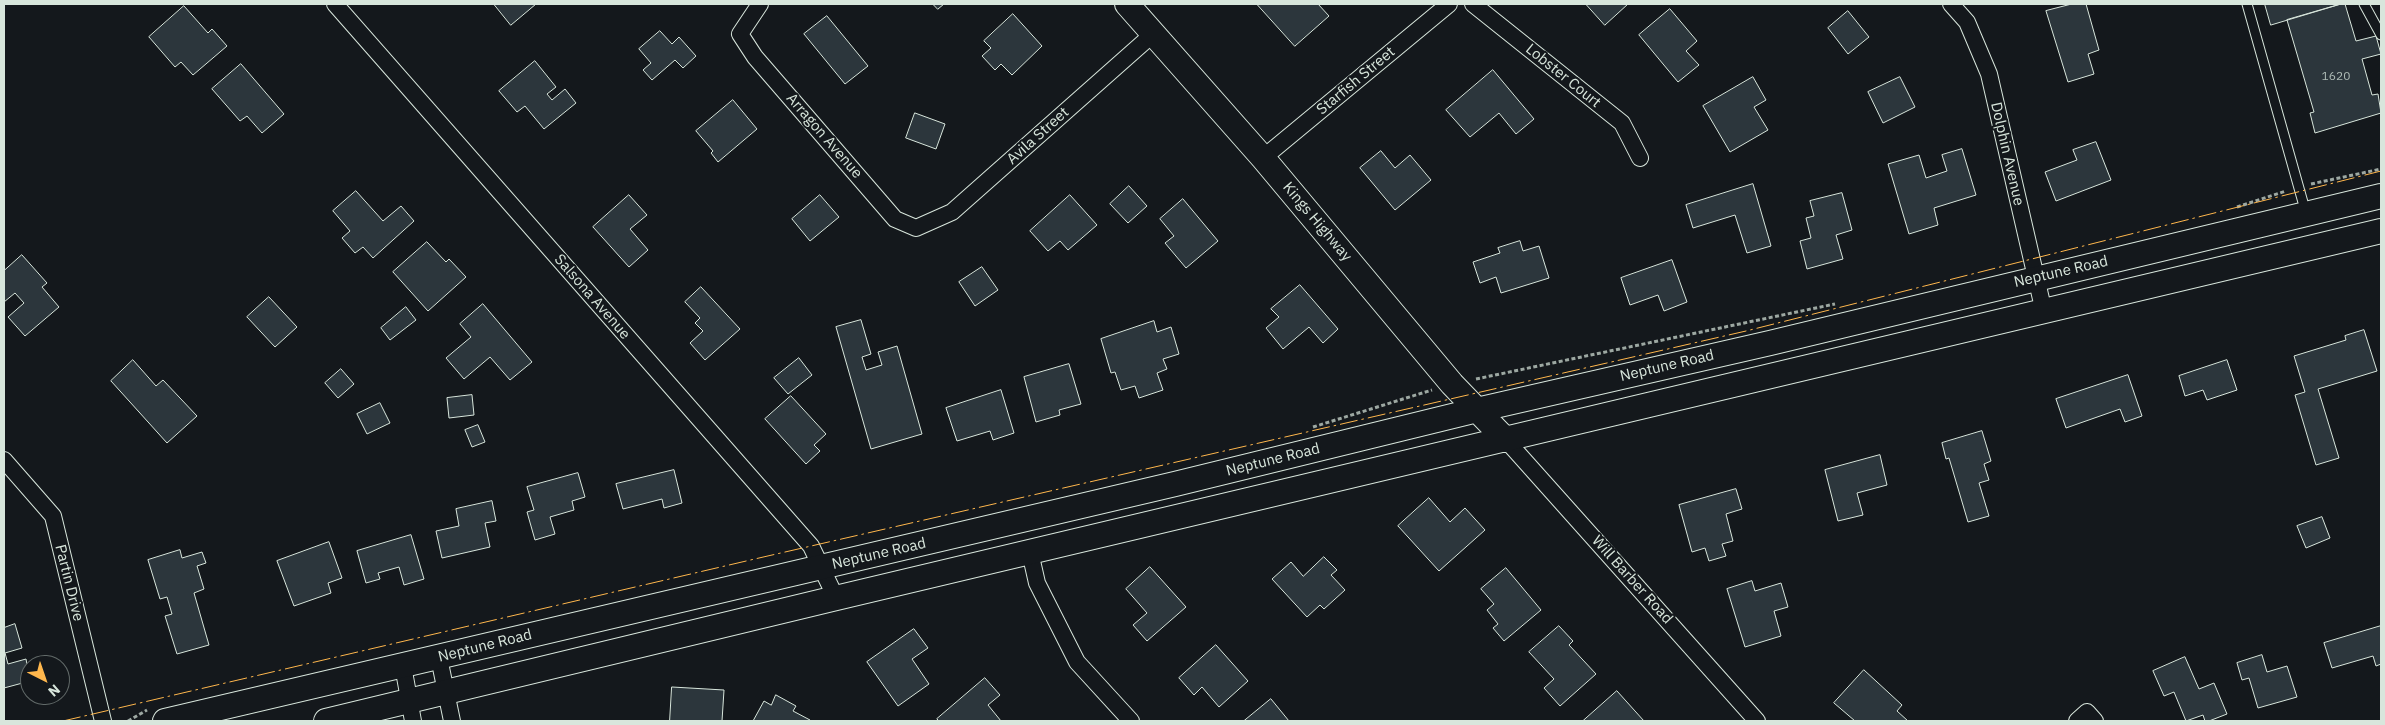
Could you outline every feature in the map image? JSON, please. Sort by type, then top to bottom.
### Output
[{"type":"main road","name":"Kings Highway","points":[[1127,4],[1263,158],[1452,384],[1506,440]]},
{"type":"main road","name":"Neptune Road","points":[[165,721],[438,658],[1477,410],[1770,343],[2381,196]]},
{"type":"main road","points":[[326,721],[410,711],[444,692],[2381,231]]},
{"type":"street","name":"Salsona Avenue","points":[[335,4],[811,546],[836,598]]},
{"type":"street","name":"Arragon Avenue","points":[[760,4],[740,34],[756,57],[895,219],[916,228]]},
{"type":"street","name":"Starfish Street","points":[[1263,158],[1449,4]]},
{"type":"street","name":"Lobster Court","points":[[1473,4],[1622,123],[1640,158]]},
{"type":"street","name":"Dolphin Avenue","points":[[1951,4],[1967,22],[1989,74],[2044,312]]},
{"type":"street","name":"Avila Street","points":[[916,228],[952,212],[1153,34]]},
{"type":"street","name":"Will Barber Road","points":[[1506,440],[1756,721]]},
{"type":"street","name":"Partin Drive","points":[[4,460],[52,516],[104,721]]},
{"type":"street","points":[[1030,552],[1037,583],[1077,662],[1131,721]]},
{"type":"street","points":[[438,658],[444,692],[452,721]]},
{"type":"street","points":[[403,666],[410,711]]},
{"type":"lane","points":[[2247,4],[2306,214]]},
{"type":"lane","points":[[2364,4],[2381,35]]},
{"type":"building","points":[[494,4],[536,4],[511,25]]},
{"type":"building","points":[[933,4],[944,4],[938,9]]},
{"type":"building","points":[[1257,4],[1318,4],[1329,16],[1295,46]]},
{"type":"building","points":[[1586,4],[1628,4],[1605,25]]},
{"type":"building","points":[[2072,4],[2086,4],[2099,50],[2088,54],[2094,74],[2068,82],[2046,11]]},
{"type":"building","points":[[2265,4],[2341,4],[2271,25]]},
{"type":"building","points":[[2345,4],[2356,41],[2376,36],[2381,54],[2362,59],[2372,95],[2378,94],[2381,113],[2315,133],[2310,113],[2314,112],[2287,20]]},
{"type":"building","points":[[184,6],[208,33],[212,29],[227,46],[193,75],[181,62],[175,67],[149,37]]},
{"type":"building","points":[[1670,9],[1697,41],[1686,51],[1699,65],[1678,82],[1639,35]]},
{"type":"building","points":[[1848,11],[1869,37],[1848,54],[1828,28]]},
{"type":"building","points":[[1013,14],[1042,46],[1012,75],[1001,64],[995,70],[982,56],[991,48],[984,41]]},
{"type":"building","points":[[827,16],[868,66],[845,84],[804,34]]},
{"type":"building","points":[[660,31],[672,44],[679,37],[696,56],[683,68],[675,60],[652,80],[643,70],[651,63],[639,49]]},
{"type":"building","points":[[535,61],[556,87],[547,94],[552,100],[565,89],[576,103],[544,129],[525,106],[517,112],[499,91]]},
{"type":"building","points":[[241,64],[284,114],[262,133],[247,116],[240,121],[212,89]]},
{"type":"building","points":[[1493,70],[1534,119],[1516,134],[1499,113],[1470,137],[1446,110]]},
{"type":"building","points":[[1753,77],[1766,100],[1754,107],[1768,130],[1730,152],[1703,106]]},
{"type":"building","points":[[1900,77],[1915,107],[1883,123],[1868,92]]},
{"type":"building","points":[[733,100],[757,129],[718,162],[711,153],[713,151],[696,131]]},
{"type":"building","points":[[915,113],[945,124],[936,149],[906,138]]},
{"type":"building","points":[[2096,142],[2111,180],[2056,201],[2045,172],[2077,160],[2073,150]]},
{"type":"building","points":[[1962,149],[1976,195],[1934,208],[1938,225],[1909,234],[1888,164],[1919,155],[1926,178],[1947,171],[1942,155]]},
{"type":"building","points":[[1381,151],[1395,168],[1410,155],[1431,180],[1395,210],[1360,168]]},
{"type":"building","points":[[1753,184],[1771,246],[1747,253],[1735,215],[1693,228],[1686,205]]},
{"type":"building","points":[[1129,186],[1147,206],[1128,223],[1110,204]]},
{"type":"building","points":[[356,191],[383,221],[401,206],[414,221],[373,258],[363,247],[355,253],[342,238],[350,231],[333,211]]},
{"type":"building","points":[[1842,193],[1852,230],[1836,235],[1843,259],[1807,269],[1800,241],[1811,238],[1806,218],[1814,216],[1810,201]]},
{"type":"building","points":[[629,195],[647,215],[630,229],[648,250],[629,267],[593,227]]},
{"type":"building","points":[[820,195],[839,217],[810,241],[792,219]]},
{"type":"building","points":[[1070,195],[1097,225],[1068,250],[1060,241],[1048,251],[1030,231]]},
{"type":"building","points":[[1183,199],[1218,241],[1186,268],[1165,243],[1174,236],[1160,219]]},
{"type":"building","points":[[1520,241],[1523,251],[1539,246],[1549,278],[1501,293],[1496,277],[1480,283],[1473,262],[1500,253],[1498,248]]},
{"type":"building","points":[[427,242],[446,262],[449,259],[466,277],[428,311],[393,272]]},
{"type":"building","points":[[22,255],[47,283],[42,287],[59,307],[25,336],[8,317],[24,303],[15,293],[4,302],[4,271]]},
{"type":"building","points":[[1672,260],[1687,302],[1664,311],[1658,295],[1630,305],[1621,278]]},
{"type":"building","points":[[982,267],[998,290],[975,306],[959,282]]},
{"type":"building","points":[[1300,285],[1338,329],[1323,343],[1309,327],[1283,349],[1266,328],[1279,317],[1271,309]]},
{"type":"building","points":[[701,287],[740,329],[705,360],[690,343],[703,331],[695,323],[700,318],[685,302]]},
{"type":"building","points":[[269,297],[297,327],[275,347],[247,317]]},
{"type":"building","points":[[483,304],[532,362],[510,380],[490,357],[464,379],[446,358],[471,337],[460,324]]},
{"type":"building","points":[[406,307],[416,320],[390,340],[381,328]]},
{"type":"building","points":[[861,320],[871,354],[862,357],[866,370],[882,365],[878,352],[897,346],[922,434],[871,449],[836,327]]},
{"type":"building","points":[[1154,321],[1157,332],[1171,327],[1179,354],[1163,359],[1167,369],[1157,373],[1163,390],[1139,398],[1135,386],[1121,390],[1115,372],[1111,373],[1101,339]]},
{"type":"building","points":[[2364,330],[2377,371],[2318,389],[2339,458],[2316,465],[2295,395],[2305,392],[2294,356],[2346,340],[2345,336]]},
{"type":"building","points":[[799,358],[812,375],[788,394],[774,378]]},
{"type":"building","points":[[133,360],[156,386],[163,380],[197,416],[167,443],[111,381]]},
{"type":"building","points":[[2227,360],[2237,390],[2207,400],[2203,390],[2185,396],[2179,376]]},
{"type":"building","points":[[1069,364],[1081,404],[1059,410],[1060,415],[1036,422],[1024,377]]},
{"type":"building","points":[[341,369],[354,384],[338,398],[325,383]]},
{"type":"building","points":[[2128,375],[2142,416],[2125,422],[2120,409],[2066,428],[2056,399]]},
{"type":"building","points":[[1001,390],[1014,433],[993,440],[990,431],[957,441],[946,408]]},
{"type":"building","points":[[472,395],[474,415],[449,418],[447,398]]},
{"type":"building","points":[[791,396],[826,434],[814,445],[820,451],[806,464],[765,419]]},
{"type":"building","points":[[380,403],[390,423],[367,434],[357,414]]},
{"type":"building","points":[[478,425],[485,442],[472,447],[465,430]]},
{"type":"building","points":[[1982,431],[1991,461],[1984,464],[1989,480],[1979,483],[1989,516],[1968,522],[1949,458],[1946,459],[1942,443]]},
{"type":"building","points":[[1880,455],[1887,485],[1857,493],[1863,515],[1838,521],[1825,470]]},
{"type":"building","points":[[674,470],[682,503],[664,508],[662,499],[623,509],[616,484]]},
{"type":"building","points":[[578,473],[585,497],[572,501],[574,510],[550,517],[555,534],[535,540],[527,512],[534,510],[527,487]]},
{"type":"building","points":[[1736,489],[1742,509],[1726,514],[1733,541],[1722,544],[1726,556],[1709,561],[1705,548],[1692,552],[1679,505]]},
{"type":"building","points":[[1429,498],[1450,522],[1465,508],[1485,530],[1439,571],[1398,526]]},
{"type":"building","points":[[492,501],[496,521],[485,523],[490,547],[442,558],[436,531],[459,526],[456,509]]},
{"type":"building","points":[[2322,517],[2330,538],[2306,548],[2297,526]]},
{"type":"building","points":[[411,535],[424,579],[404,585],[399,567],[378,573],[380,579],[366,583],[357,551]]},
{"type":"building","points":[[329,542],[342,578],[328,583],[331,593],[294,606],[277,561]]},
{"type":"building","points":[[180,550],[182,558],[202,552],[206,563],[197,566],[204,589],[194,593],[209,645],[177,654],[165,616],[172,614],[167,597],[160,599],[148,560]]},
{"type":"building","points":[[1324,557],[1337,570],[1331,575],[1345,590],[1324,609],[1320,605],[1307,617],[1272,579],[1291,562],[1303,576]]},
{"type":"building","points":[[1150,567],[1186,607],[1147,641],[1133,625],[1147,613],[1126,589]]},
{"type":"building","points":[[1506,568],[1541,610],[1504,641],[1493,628],[1498,624],[1487,610],[1494,604],[1481,589]]},
{"type":"building","points":[[1752,581],[1755,591],[1781,583],[1788,607],[1774,611],[1781,636],[1745,647],[1727,589]]},
{"type":"building","points":[[15,624],[22,648],[5,653],[8,664],[20,661],[20,684],[4,688],[4,628]]},
{"type":"building","points":[[1559,626],[1573,641],[1569,645],[1596,674],[1560,706],[1544,688],[1554,679],[1529,652]]},
{"type":"building","points":[[2381,626],[2381,664],[2376,666],[2373,656],[2332,668],[2324,643]]},
{"type":"building","points":[[914,629],[928,648],[912,659],[929,684],[898,706],[867,662]]},
{"type":"building","points":[[1216,645],[1248,681],[1219,707],[1202,687],[1194,695],[1179,678]]},
{"type":"building","points":[[2262,655],[2267,672],[2287,666],[2297,697],[2258,708],[2249,678],[2242,680],[2237,663]]},
{"type":"building","points":[[2185,657],[2199,689],[2214,683],[2227,714],[2209,721],[2205,721],[2203,715],[2186,721],[2174,692],[2164,696],[2153,671]]},
{"type":"building","points":[[1864,670],[1902,705],[1897,711],[1908,721],[1855,721],[1834,703]]},
{"type":"building","points":[[985,678],[1000,695],[988,705],[1001,721],[939,721],[937,719]]},
{"type":"building","points":[[672,687],[724,690],[722,721],[670,721]]},
{"type":"building","points":[[1617,691],[1644,721],[1583,721]]},
{"type":"building","points":[[776,695],[796,706],[793,711],[810,720],[753,721],[764,701],[771,705]]},
{"type":"building","points":[[1271,699],[1289,721],[1244,721]]},
{"type":"power","points":[[63,721],[759,558],[1746,331],[2381,171]]}]
